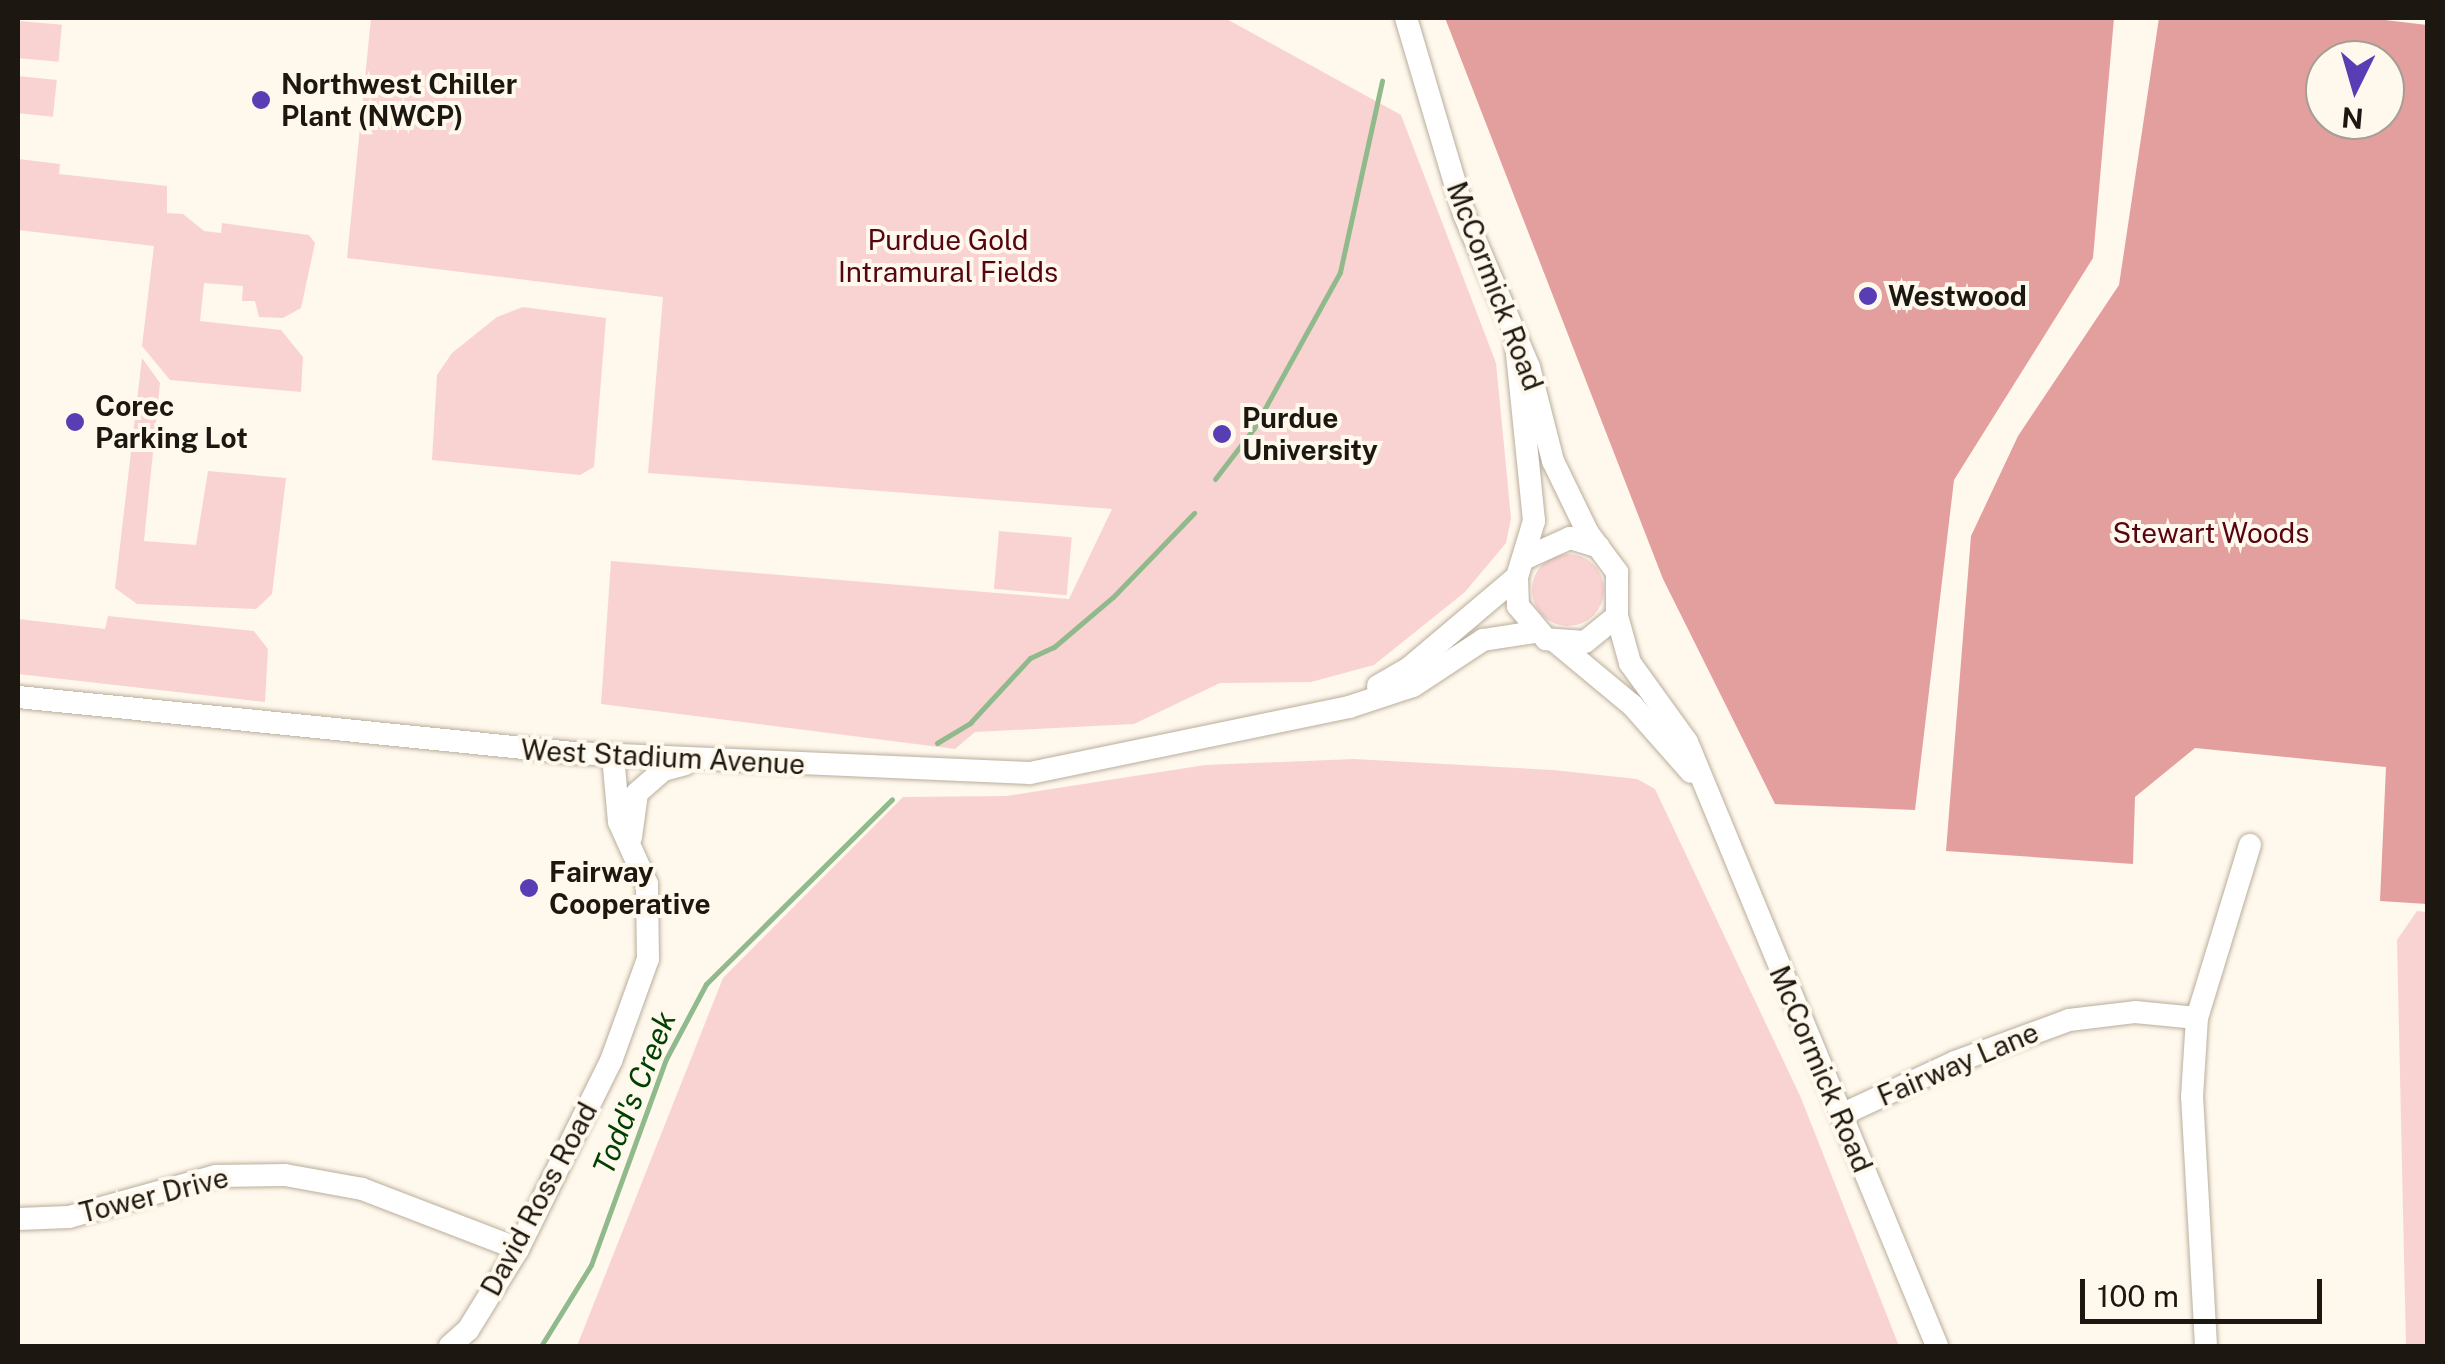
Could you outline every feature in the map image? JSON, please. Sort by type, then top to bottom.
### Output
[{"type":"street","name":"McCormick Road","points":[[1406,18],[1448,165],[1516,344],[1529,366],[1567,496],[1600,547]]},
{"type":"street","points":[[1516,344],[1534,512],[1522,567],[1518,606],[1535,632],[1556,642],[1585,642],[1616,616],[1618,572],[1600,547],[1570,538],[1522,567]]},
{"type":"street","name":"West Stadium Avenue","points":[[1304,715],[1408,669],[1522,567]]},
{"type":"street","name":"McCormick Road","points":[[1616,616],[1630,663],[1687,742],[1937,1346]]},
{"type":"street","name":"West Stadium Avenue","points":[[18,697],[613,756],[1030,773],[1304,715],[1412,686],[1482,640],[1535,632]]},
{"type":"street","name":"McCormick Road","points":[[1556,642],[1632,704],[1705,791]]},
{"type":"street","name":"David Ross Road","points":[[450,1346],[468,1330],[518,1250],[611,1060],[648,959],[647,884],[631,840],[619,822],[613,756]]},
{"type":"street","points":[[631,840],[632,807],[646,781],[694,761]]},
{"type":"street","points":[[2206,1346],[2192,1098],[2198,1018],[2250,845]]},
{"type":"street","name":"Fairway Lane","points":[[1841,1115],[1955,1062],[2068,1020],[2135,1012],[2198,1018]]},
{"type":"street","name":"Tower Drive","points":[[18,1218],[69,1217],[216,1176],[272,1174],[362,1190],[518,1250]]},
{"type":"green space","name":"Purdue Gold Intramural Fields","points":[[371,18],[1225,18],[1401,115],[1496,363],[1511,518],[1506,543],[1465,592],[1374,665],[1311,682],[1220,683],[1134,724],[975,732],[955,749],[601,704],[611,561],[1069,599],[1112,509],[648,473],[663,297],[347,258]]},
{"type":"green space","points":[[1445,18],[2114,18],[2093,258],[1954,480],[1915,810],[1775,804],[1663,579]]},
{"type":"green space","name":"Stewart Woods","points":[[2159,18],[2368,18],[2427,25],[2427,904],[2380,901],[2386,767],[2195,748],[2135,797],[2133,864],[1946,851],[1971,536],[2018,436],[2119,285]]},
{"type":"green space","points":[[18,21],[62,25],[59,62],[18,58]]},
{"type":"green space","points":[[18,76],[57,80],[53,117],[18,113]]},
{"type":"green space","points":[[18,159],[60,164],[59,174],[167,186],[167,213],[183,214],[204,231],[221,233],[222,223],[309,235],[315,243],[301,308],[283,318],[259,317],[255,301],[242,301],[243,286],[204,283],[200,321],[281,330],[303,357],[301,392],[170,380],[142,346],[154,246],[18,230]]},
{"type":"green space","points":[[523,307],[606,318],[594,467],[580,475],[432,460],[437,375],[452,353],[497,317]]},
{"type":"green space","points":[[142,358],[160,383],[144,541],[196,545],[208,471],[286,478],[272,594],[256,609],[137,604],[115,588]]},
{"type":"green space","points":[[999,531],[1072,537],[1067,595],[994,589]]},
{"type":"green space","points":[[1568,554],[1593,565],[1604,590],[1593,615],[1568,626],[1543,615],[1532,590],[1543,565]]},
{"type":"green space","points":[[108,616],[254,631],[268,649],[265,702],[18,674],[18,619],[105,629]]},
{"type":"green space","points":[[1354,759],[1553,770],[1637,779],[1655,789],[1801,1098],[1899,1346],[577,1346],[723,978],[903,797],[1006,796],[1205,765]]},
{"type":"green space","points":[[2417,911],[2428,912],[2428,1346],[2406,1346],[2397,940]]},
{"type":"waterway","name":"Todd's Creek","points":[[1215,479],[1254,428],[1340,272],[1382,81]]},
{"type":"waterway","name":"Todd's Creek","points":[[937,743],[970,723],[1030,658],[1054,647],[1113,597],[1194,513]]},
{"type":"waterway","name":"Todd's Creek","points":[[541,1346],[591,1265],[666,1059],[706,984],[892,799]]},
{"type":"place","name":"Northwest Chiller Plant (NWCP)","points":[[261,100]]},
{"type":"place","name":"Westwood","points":[[1868,296]]},
{"type":"place","name":"Corec Parking Lot","points":[[75,422]]},
{"type":"place","name":"Purdue University","points":[[1222,434]]},
{"type":"place","name":"Fairway Cooperative","points":[[529,888]]}]
